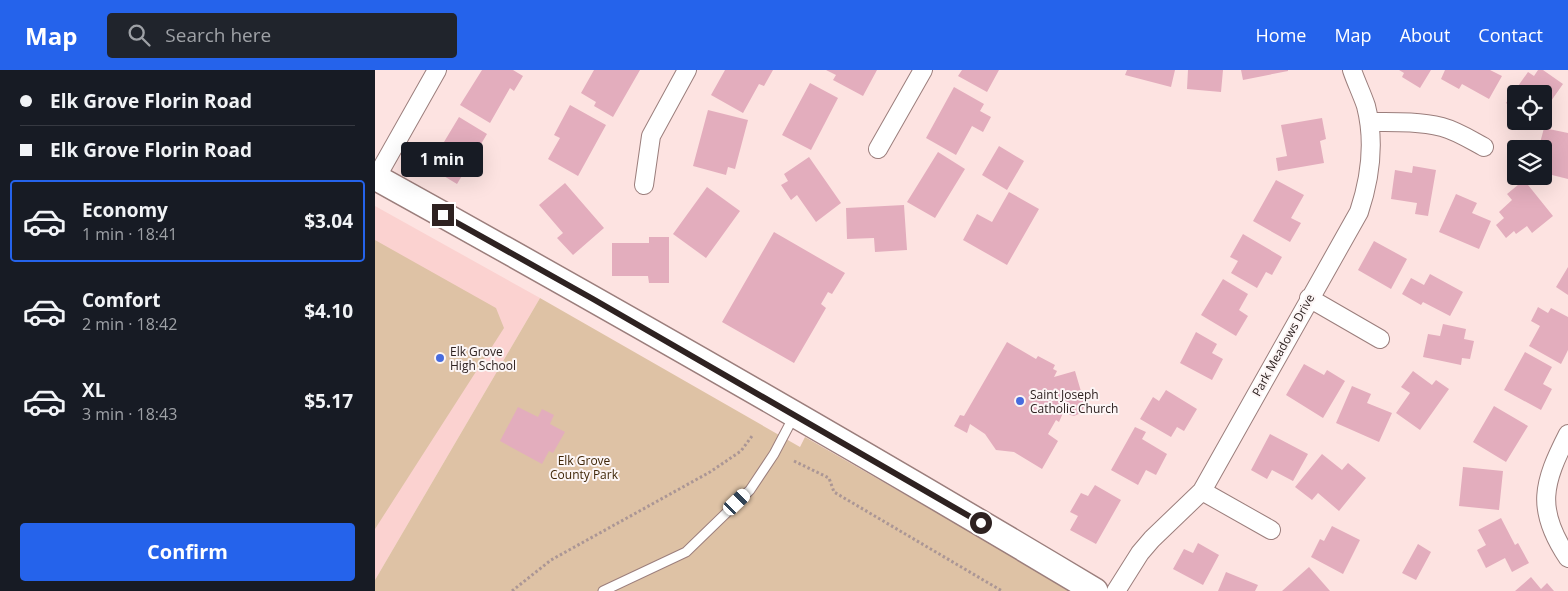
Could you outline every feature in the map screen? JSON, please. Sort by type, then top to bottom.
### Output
[{"type":"main road","points":[[375,177],[585,294],[1095,591]]},
{"type":"street","points":[[375,177],[437,70]]},
{"type":"street","points":[[644,185],[651,136],[687,70]]},
{"type":"street","points":[[877,149],[923,70]]},
{"type":"street","name":"Park Meadows Drive","points":[[1116,591],[1140,553],[1152,539],[1202,491],[1309,298],[1350,229],[1365,195],[1370,157],[1369,122],[1352,70]]},
{"type":"street","points":[[1369,122],[1405,122],[1443,127],[1461,134],[1484,147]]},
{"type":"street","points":[[1309,298],[1380,339]]},
{"type":"street","points":[[1568,434],[1551,473],[1545,499],[1551,528],[1568,558]]},
{"type":"street","points":[[1202,491],[1271,530]]},
{"type":"lane","points":[[603,591],[686,552],[750,490],[774,454],[794,416]]},
{"type":"path","points":[[512,591],[551,560],[710,472],[741,451],[752,436]]},
{"type":"path","points":[[794,460],[829,478],[833,492],[1002,591]]},
{"type":"shaded area","name":"Elk Grove High School","points":[[375,206],[540,298],[375,580]]},
{"type":"green space","name":"Elk Grove High School","points":[[375,240],[496,308],[504,328],[375,529]]},
{"type":"green space","name":"Elk Grove County Park","points":[[540,298],[800,447],[805,437],[1073,591],[375,591],[375,580]]},
{"type":"building","points":[[482,70],[513,70],[523,76],[514,91],[510,88],[490,123],[460,105]]},
{"type":"building","points":[[594,70],[640,70],[613,117],[594,106],[596,102],[581,93]]},
{"type":"building","points":[[725,70],[773,70],[764,86],[759,84],[743,113],[711,95]]},
{"type":"building","points":[[826,70],[877,70],[863,96],[833,80],[836,75]]},
{"type":"building","points":[[962,70],[999,70],[987,92],[958,76]]},
{"type":"building","points":[[1127,70],[1175,70],[1171,87],[1125,75]]},
{"type":"building","points":[[1188,70],[1223,70],[1221,92],[1187,89]]},
{"type":"building","points":[[1241,70],[1288,70],[1288,71],[1243,80]]},
{"type":"building","points":[[1399,70],[1431,70],[1420,88],[1402,77],[1404,73]]},
{"type":"building","points":[[1445,70],[1490,70],[1502,76],[1489,99],[1462,84],[1459,89],[1441,79]]},
{"type":"building","points":[[1538,70],[1543,70],[1563,84],[1552,100],[1552,85],[1519,85],[1528,72],[1534,76]]},
{"type":"building","points":[[810,83],[838,98],[811,150],[782,135]]},
{"type":"building","points":[[954,87],[984,104],[980,111],[991,117],[983,132],[972,126],[956,155],[926,138]]},
{"type":"building","points":[[570,105],[606,125],[578,176],[548,159],[560,138],[554,135]]},
{"type":"building","points":[[708,110],[748,120],[735,169],[728,167],[726,175],[693,166]]},
{"type":"building","points":[[459,117],[487,134],[457,184],[429,167]]},
{"type":"building","points":[[1322,118],[1326,139],[1320,141],[1324,163],[1278,171],[1276,158],[1287,156],[1281,125]]},
{"type":"building","points":[[1543,130],[1568,133],[1568,179],[1552,175],[1552,140],[1541,140]]},
{"type":"building","points":[[999,146],[1024,161],[1007,190],[982,175]]},
{"type":"building","points":[[938,152],[965,169],[935,218],[907,202]]},
{"type":"building","points":[[809,157],[841,203],[816,222],[797,195],[791,200],[781,185],[788,181],[784,174]]},
{"type":"building","points":[[1413,166],[1436,170],[1428,216],[1415,214],[1417,203],[1391,199],[1395,170],[1412,173]]},
{"type":"building","points":[[1276,180],[1304,195],[1291,218],[1301,223],[1290,242],[1253,221]]},
{"type":"building","points":[[565,183],[604,228],[573,255],[557,238],[563,233],[539,205]]},
{"type":"building","points":[[1518,185],[1528,185],[1553,216],[1532,233],[1527,226],[1516,234],[1514,231],[1506,238],[1496,225],[1504,218],[1499,212],[1512,200],[1507,194]]},
{"type":"building","points":[[707,187],[740,211],[706,258],[673,234]]},
{"type":"building","points":[[1009,192],[1039,209],[1007,265],[963,240],[977,214],[992,222]]},
{"type":"building","points":[[1456,194],[1477,203],[1472,213],[1491,221],[1479,249],[1439,232]]},
{"type":"building","points":[[904,205],[907,250],[875,252],[874,238],[847,239],[846,208]]},
{"type":"building","points":[[774,232],[845,273],[832,294],[828,292],[821,304],[826,308],[794,363],[722,322]]},
{"type":"building","points":[[1243,234],[1282,257],[1272,275],[1266,272],[1257,288],[1231,273],[1238,261],[1230,257]]},
{"type":"building","points":[[649,237],[669,237],[669,283],[649,283],[648,276],[612,276],[612,243],[649,243]]},
{"type":"building","points":[[1374,241],[1407,259],[1391,289],[1358,270]]},
{"type":"building","points":[[1568,267],[1568,295],[1556,287]]},
{"type":"building","points":[[1430,274],[1463,292],[1450,316],[1423,302],[1421,305],[1402,294],[1411,278],[1424,285]]},
{"type":"building","points":[[1223,279],[1248,294],[1239,310],[1248,316],[1236,336],[1201,315]]},
{"type":"building","points":[[1538,307],[1548,313],[1551,308],[1568,317],[1568,350],[1561,364],[1529,346],[1540,326],[1531,321]]},
{"type":"building","points":[[1443,324],[1466,329],[1464,339],[1474,341],[1470,359],[1462,358],[1461,365],[1423,357],[1428,334],[1440,336]]},
{"type":"building","points":[[1196,332],[1217,344],[1212,353],[1223,359],[1212,380],[1180,363]]},
{"type":"building","points":[[1007,342],[1036,359],[1038,356],[1055,365],[1053,369],[1057,371],[1054,377],[1075,371],[1085,405],[1081,413],[1074,416],[1063,413],[1059,422],[1056,420],[1048,434],[1058,441],[1042,469],[1014,452],[996,450],[985,434],[970,424],[967,433],[954,426],[960,415],[964,416]]},
{"type":"building","points":[[1525,352],[1552,367],[1543,384],[1552,389],[1541,410],[1504,390]]},
{"type":"building","points":[[1304,364],[1324,375],[1327,370],[1345,381],[1323,418],[1286,395]]},
{"type":"building","points":[[1413,371],[1432,385],[1436,380],[1449,389],[1420,430],[1396,413],[1410,393],[1401,387]]},
{"type":"building","points":[[1352,386],[1371,394],[1367,403],[1392,413],[1379,442],[1336,423]]},
{"type":"building","points":[[1166,390],[1197,409],[1184,431],[1177,427],[1171,437],[1140,419],[1153,397],[1159,401]]},
{"type":"building","points":[[1494,406],[1528,426],[1506,462],[1473,442]]},
{"type":"building","points":[[518,407],[538,417],[542,409],[554,415],[550,424],[565,432],[553,453],[549,451],[542,464],[500,441]]},
{"type":"building","points":[[1135,427],[1146,432],[1142,439],[1167,454],[1156,475],[1146,470],[1138,485],[1111,470]]},
{"type":"building","points":[[1270,434],[1308,454],[1293,481],[1272,470],[1267,479],[1251,470]]},
{"type":"building","points":[[1322,454],[1342,470],[1348,463],[1366,478],[1339,511],[1318,493],[1312,500],[1295,487]]},
{"type":"building","points":[[1463,467],[1503,471],[1499,510],[1459,506]]},
{"type":"building","points":[[1095,485],[1121,500],[1096,544],[1070,530],[1078,516],[1070,512],[1081,493],[1088,496]]},
{"type":"building","points":[[1501,518],[1515,545],[1518,543],[1529,563],[1512,572],[1505,558],[1486,568],[1477,550],[1486,545],[1478,530]]},
{"type":"building","points":[[1332,526],[1360,540],[1343,574],[1311,557],[1320,539],[1324,541]]},
{"type":"building","points":[[1198,543],[1219,555],[1203,585],[1173,569],[1184,549],[1193,553]]},
{"type":"building","points":[[1418,544],[1431,552],[1416,580],[1402,573]]},
{"type":"building","points":[[1309,567],[1330,591],[1282,591]]},
{"type":"building","points":[[1226,572],[1258,585],[1255,591],[1218,591]]},
{"type":"building","points":[[1531,577],[1541,589],[1547,583],[1554,591],[1515,591]]},
{"type":"place","name":"Elk Grove High School","points":[[440,358]]},
{"type":"place","name":"Saint Joseph Catholic Church","points":[[1020,401]]},
{"type":"route","points":[[443,215],[593,299],[981,523]]}]
